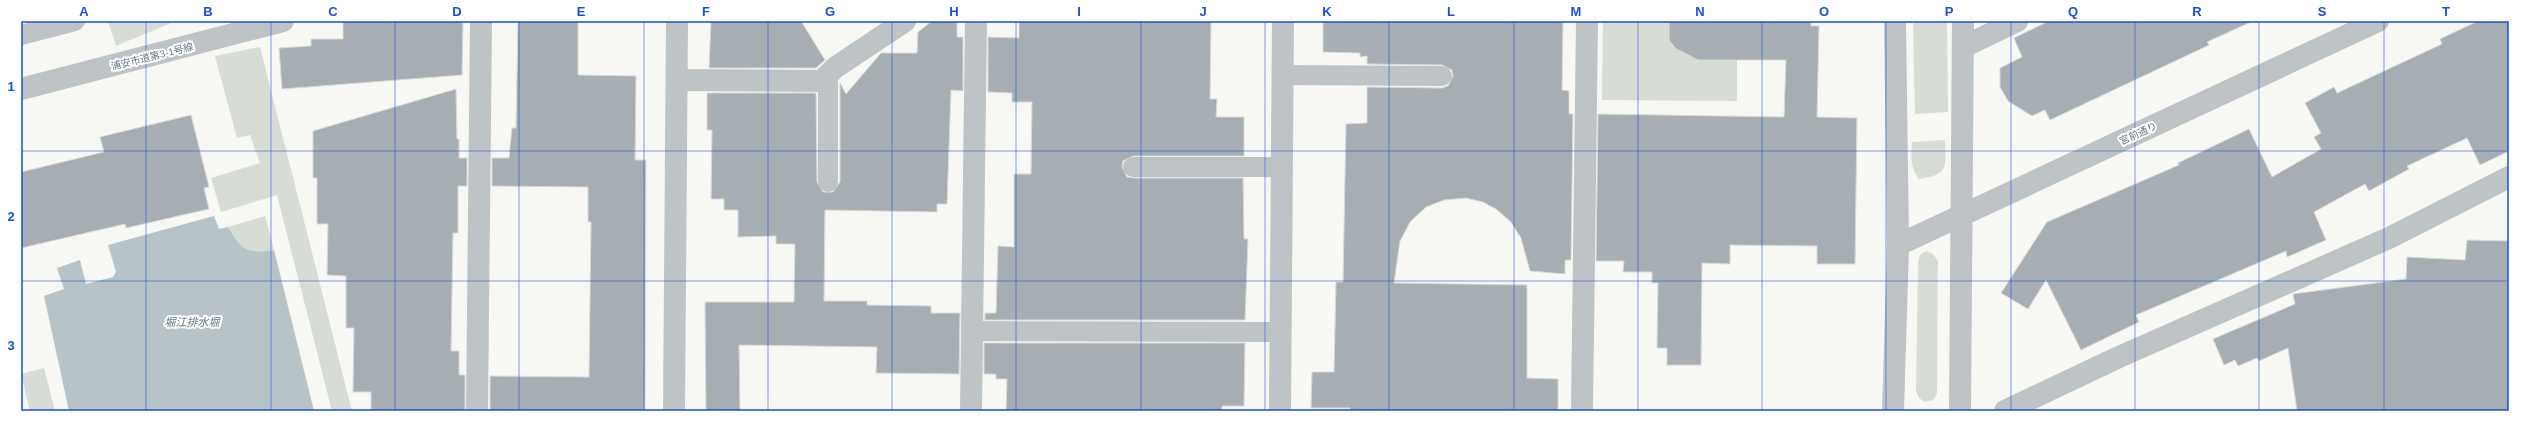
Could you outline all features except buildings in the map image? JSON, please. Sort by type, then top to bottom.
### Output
[{"type":"street","name":"浦安市道第3-1号線","points":[[21,89],[283,21]]},
{"type":"street","points":[[477,411],[480,21]]},
{"type":"street","points":[[674,411],[677,21]]},
{"type":"street","points":[[677,80],[821,81],[828,74],[905,21]]},
{"type":"street","points":[[971,411],[976,21]]},
{"type":"street","points":[[1280,411],[1283,21]]},
{"type":"street","points":[[1582,411],[1587,21]]},
{"type":"street","points":[[1893,411],[1898,246],[1895,21]]},
{"type":"street","points":[[1960,411],[1960,216],[1963,21]]},
{"type":"street","points":[[1963,47],[2017,21]]},
{"type":"street","name":"宮前通り","points":[[1898,246],[2378,21]]},
{"type":"street","points":[[2005,411],[2119,357],[2389,238],[2509,177]]},
{"type":"lane","points":[[21,35],[75,21]]},
{"type":"lane","points":[[828,74],[828,182]]},
{"type":"lane","points":[[1282,75],[1442,76]]},
{"type":"lane","points":[[1132,167],[1282,167]]},
{"type":"lane","points":[[972,331],[1281,332]]},
{"type":"shaded area","points":[[108,21],[176,21],[116,46]]},
{"type":"shaded area","points":[[1603,21],[1674,21],[1669,31],[1669,40],[1684,53],[1700,59],[1737,60],[1737,101],[1602,100]]},
{"type":"shaded area","points":[[1913,21],[1947,21],[1948,112],[1915,114]]},
{"type":"shaded area","points":[[260,47],[352,411],[332,411],[277,195],[221,212],[211,178],[260,163],[250,135],[237,138],[215,56]]},
{"type":"shaded area","points":[[1945,140],[1946,157],[1944,168],[1936,175],[1919,179],[1914,170],[1911,157],[1912,142]]},
{"type":"shaded area","points":[[265,216],[274,250],[251,251],[246,249],[237,241],[228,227]]},
{"type":"shaded area","points":[[1926,251],[1933,254],[1938,261],[1937,394],[1933,400],[1925,402],[1919,398],[1916,391],[1918,262],[1920,255]]},
{"type":"shaded area","points":[[44,368],[55,411],[30,411],[21,374]]},
{"type":"water","name":"堀江排水堀","points":[[214,216],[219,229],[228,227],[237,241],[246,249],[251,251],[274,250],[314,411],[69,411],[44,296],[64,289],[57,268],[80,260],[86,284],[113,277],[116,272],[108,245]]}]
